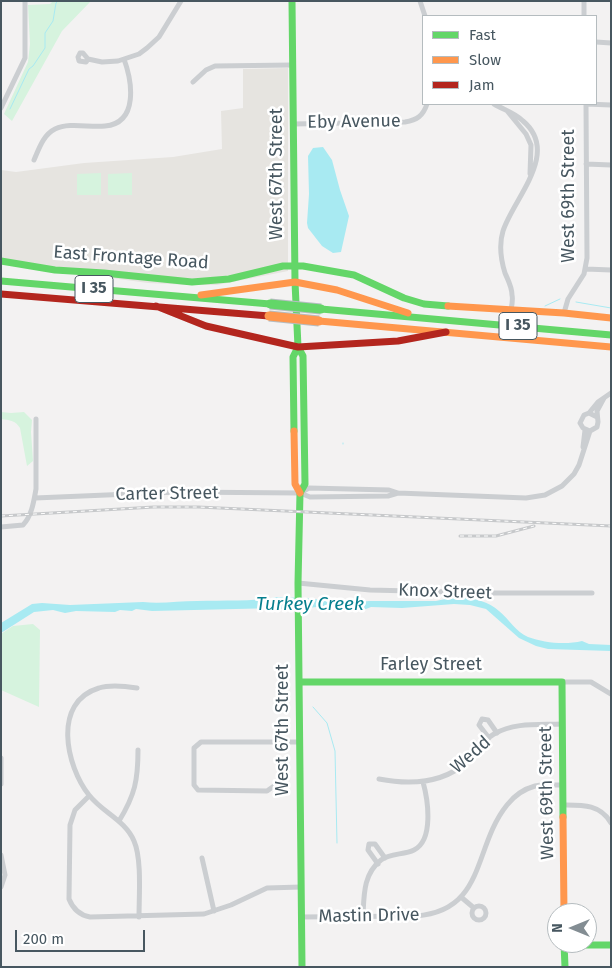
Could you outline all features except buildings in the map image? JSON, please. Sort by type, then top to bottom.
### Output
[{"type":"main road","name":"West 67th Street","points":[[292,1],[294,282],[298,346],[303,356],[306,484],[300,493]]},
{"type":"main road","name":"East Frontage Road","points":[[1,261],[55,270],[119,274],[192,282],[229,279],[283,266],[294,266],[354,276],[404,298],[424,304],[611,318]]},
{"type":"main road","name":"I 35","points":[[1,281],[611,335]]},
{"type":"main road","points":[[187,297],[294,282],[343,293],[425,318]]},
{"type":"main road","name":"I 35","points":[[1,294],[320,320],[611,347]]},
{"type":"main road","points":[[156,306],[206,326],[298,346],[398,341],[446,332]]},
{"type":"main road","name":"West 67th Street","points":[[298,346],[293,357],[295,484],[300,493],[298,614],[302,967]]},
{"type":"main road","points":[[294,401],[304,401]]},
{"type":"main road","name":"Farley Street","points":[[299,682],[567,682]]},
{"type":"main road","name":"West 69th Street","points":[[564,903],[562,724],[567,682]]},
{"type":"main road","points":[[597,945],[611,945]]},
{"type":"main road","points":[[564,953],[564,967]]},
{"type":"street","points":[[1,108],[25,58],[25,1]]},
{"type":"street","points":[[88,58],[102,62],[124,59],[139,54],[159,37],[181,1]]},
{"type":"street","points":[[420,1],[425,15]]},
{"type":"street","points":[[584,1],[584,15]]},
{"type":"street","points":[[597,42],[611,43]]},
{"type":"street","points":[[34,160],[45,138],[55,129],[68,126],[105,126],[116,123],[122,118],[127,112],[131,98],[131,86],[124,59]]},
{"type":"street","points":[[193,82],[206,70],[215,66],[292,65]]},
{"type":"street","points":[[597,104],[611,105]]},
{"type":"street","name":"Eby Avenue","points":[[294,124],[404,122],[415,120],[421,116],[426,105]]},
{"type":"street","points":[[496,105],[524,121],[530,128],[537,147],[537,159],[534,169],[503,231],[501,246],[505,271],[512,294],[511,310]]},
{"type":"street","name":"West 69th Street","points":[[564,313],[568,298],[586,269],[586,105]]},
{"type":"street","points":[[586,164],[611,165]]},
{"type":"street","points":[[586,269],[611,270]]},
{"type":"street","points":[[587,430],[581,425],[584,415],[589,413],[598,402],[611,393]]},
{"type":"street","points":[[587,430],[597,427],[597,410],[604,398]]},
{"type":"street","points":[[589,413],[597,417]]},
{"type":"street","points":[[1,527],[23,525],[27,520],[35,498],[36,419]]},
{"type":"street","points":[[300,493],[309,488],[389,490],[398,493],[510,498],[537,497],[552,492],[571,478],[580,465],[587,430]]},
{"type":"street","points":[[349,489],[349,497]]},
{"type":"street","name":"Carter Street","points":[[35,498],[178,492],[300,493]]},
{"type":"street","points":[[300,493],[310,497],[388,496],[398,493]]},
{"type":"street","name":"Knox Street","points":[[298,583],[370,590],[592,593]]},
{"type":"street","points":[[567,682],[591,682],[611,694]]},
{"type":"street","points":[[137,688],[106,686],[96,689],[81,698],[74,706],[70,716],[67,737],[76,771],[89,796],[102,809],[119,821],[131,835],[138,854],[139,917]]},
{"type":"street","points":[[489,738],[480,727],[480,720],[486,719],[497,733]]},
{"type":"street","name":"Wedd","points":[[379,779],[399,782],[423,782],[447,775],[467,762],[489,738],[497,733],[516,726],[562,724]]},
{"type":"street","points":[[274,786],[267,791],[198,790],[194,785],[194,748],[198,744],[300,742]]},
{"type":"street","points":[[119,821],[134,792],[138,772],[138,750]]},
{"type":"street","points":[[1,758],[1,784]]},
{"type":"street","points":[[363,916],[365,884],[378,864],[385,858],[414,850],[424,840],[428,821],[423,782]]},
{"type":"street","name":"Mastin Drive","points":[[301,917],[416,916],[434,914],[445,910],[466,893],[476,875],[491,830],[510,801],[526,789],[536,786],[562,785]]},
{"type":"street","name":"Mastin Drive","points":[[89,796],[75,810],[70,825],[70,899],[75,910],[80,914],[90,917],[193,915],[231,905],[267,888],[301,887]]},
{"type":"street","points":[[563,805],[593,807],[605,814],[611,823]]},
{"type":"street","points":[[378,864],[368,850],[369,844],[375,844],[385,858]]},
{"type":"street","points":[[1,855],[5,875],[1,887]]},
{"type":"street","points":[[202,858],[214,911]]},
{"type":"street","points":[[461,897],[474,908]]},
{"type":"shaded area","points":[[288,68],[288,271],[217,285],[190,285],[148,283],[1,263],[1,170],[16,172],[84,163],[173,157],[222,149],[221,111],[243,108],[243,69]]},
{"type":"green space","points":[[53,1],[91,1],[62,31],[12,121],[4,114],[28,62],[30,44],[28,5],[50,4]]},
{"type":"green space","points":[[101,173],[101,195],[77,195],[77,174]]},
{"type":"green space","points":[[132,173],[132,195],[108,195],[108,174]]},
{"type":"green space","points":[[1,412],[24,412],[32,420],[33,461],[27,466],[20,428],[12,421],[1,419]]},
{"type":"green space","points":[[33,624],[40,630],[39,707],[1,690],[1,634],[13,626]]},
{"type":"water","points":[[323,147],[332,160],[349,216],[341,252],[333,253],[322,246],[308,228],[307,223],[309,194],[308,156],[313,148]]},
{"type":"water","name":"Turkey Creek","points":[[278,597],[348,603],[369,601],[436,601],[452,598],[477,600],[493,606],[520,632],[528,637],[555,643],[582,641],[589,644],[611,645],[611,651],[548,649],[536,646],[519,638],[486,609],[454,604],[402,608],[371,607],[366,609],[317,607],[284,610],[278,608],[152,611],[136,609],[115,612],[76,611],[65,613],[53,610],[34,612],[1,633],[1,623],[32,604],[157,603],[258,600]]},
{"type":"waterway","points":[[10,109],[29,69],[45,48],[45,33],[53,21],[58,1]]},
{"type":"waterway","points":[[545,306],[560,299]]},
{"type":"waterway","points":[[576,302],[611,308]]},
{"type":"waterway","points":[[313,707],[327,723],[335,751],[337,843]]},
{"type":"railway","points":[[1,516],[154,507],[198,507],[611,526]]},
{"type":"railway","points":[[460,536],[496,536],[534,526]]},
{"type":"traffic: fast","points":[[292,1],[295,282],[298,347],[293,357],[294,431]]},
{"type":"traffic: fast","points":[[1,261],[55,270],[192,282],[229,279],[283,266],[303,266],[354,275],[404,298],[424,304],[448,306]]},
{"type":"traffic: fast","points":[[1,281],[270,304]]},
{"type":"traffic: fast","points":[[270,304],[321,309]]},
{"type":"traffic: fast","points":[[321,309],[611,335]]},
{"type":"traffic: fast","points":[[298,347],[303,356],[305,484],[300,493],[298,583],[302,967]]},
{"type":"traffic: fast","points":[[299,682],[562,682],[563,817]]},
{"type":"traffic: fast","points":[[597,945],[611,945]]},
{"type":"traffic: fast","points":[[564,953],[565,967]]},
{"type":"traffic: slow","points":[[201,295],[295,282],[337,290],[408,313]]},
{"type":"traffic: slow","points":[[448,306],[564,313],[611,318]]},
{"type":"traffic: slow","points":[[269,316],[319,321]]},
{"type":"traffic: slow","points":[[319,321],[611,347]]},
{"type":"traffic: slow","points":[[294,431],[295,484],[300,493]]},
{"type":"traffic: slow","points":[[563,817],[564,903]]},
{"type":"traffic: jam","points":[[1,294],[269,316]]},
{"type":"traffic: jam","points":[[156,306],[206,326],[298,347],[398,341],[446,332]]}]
